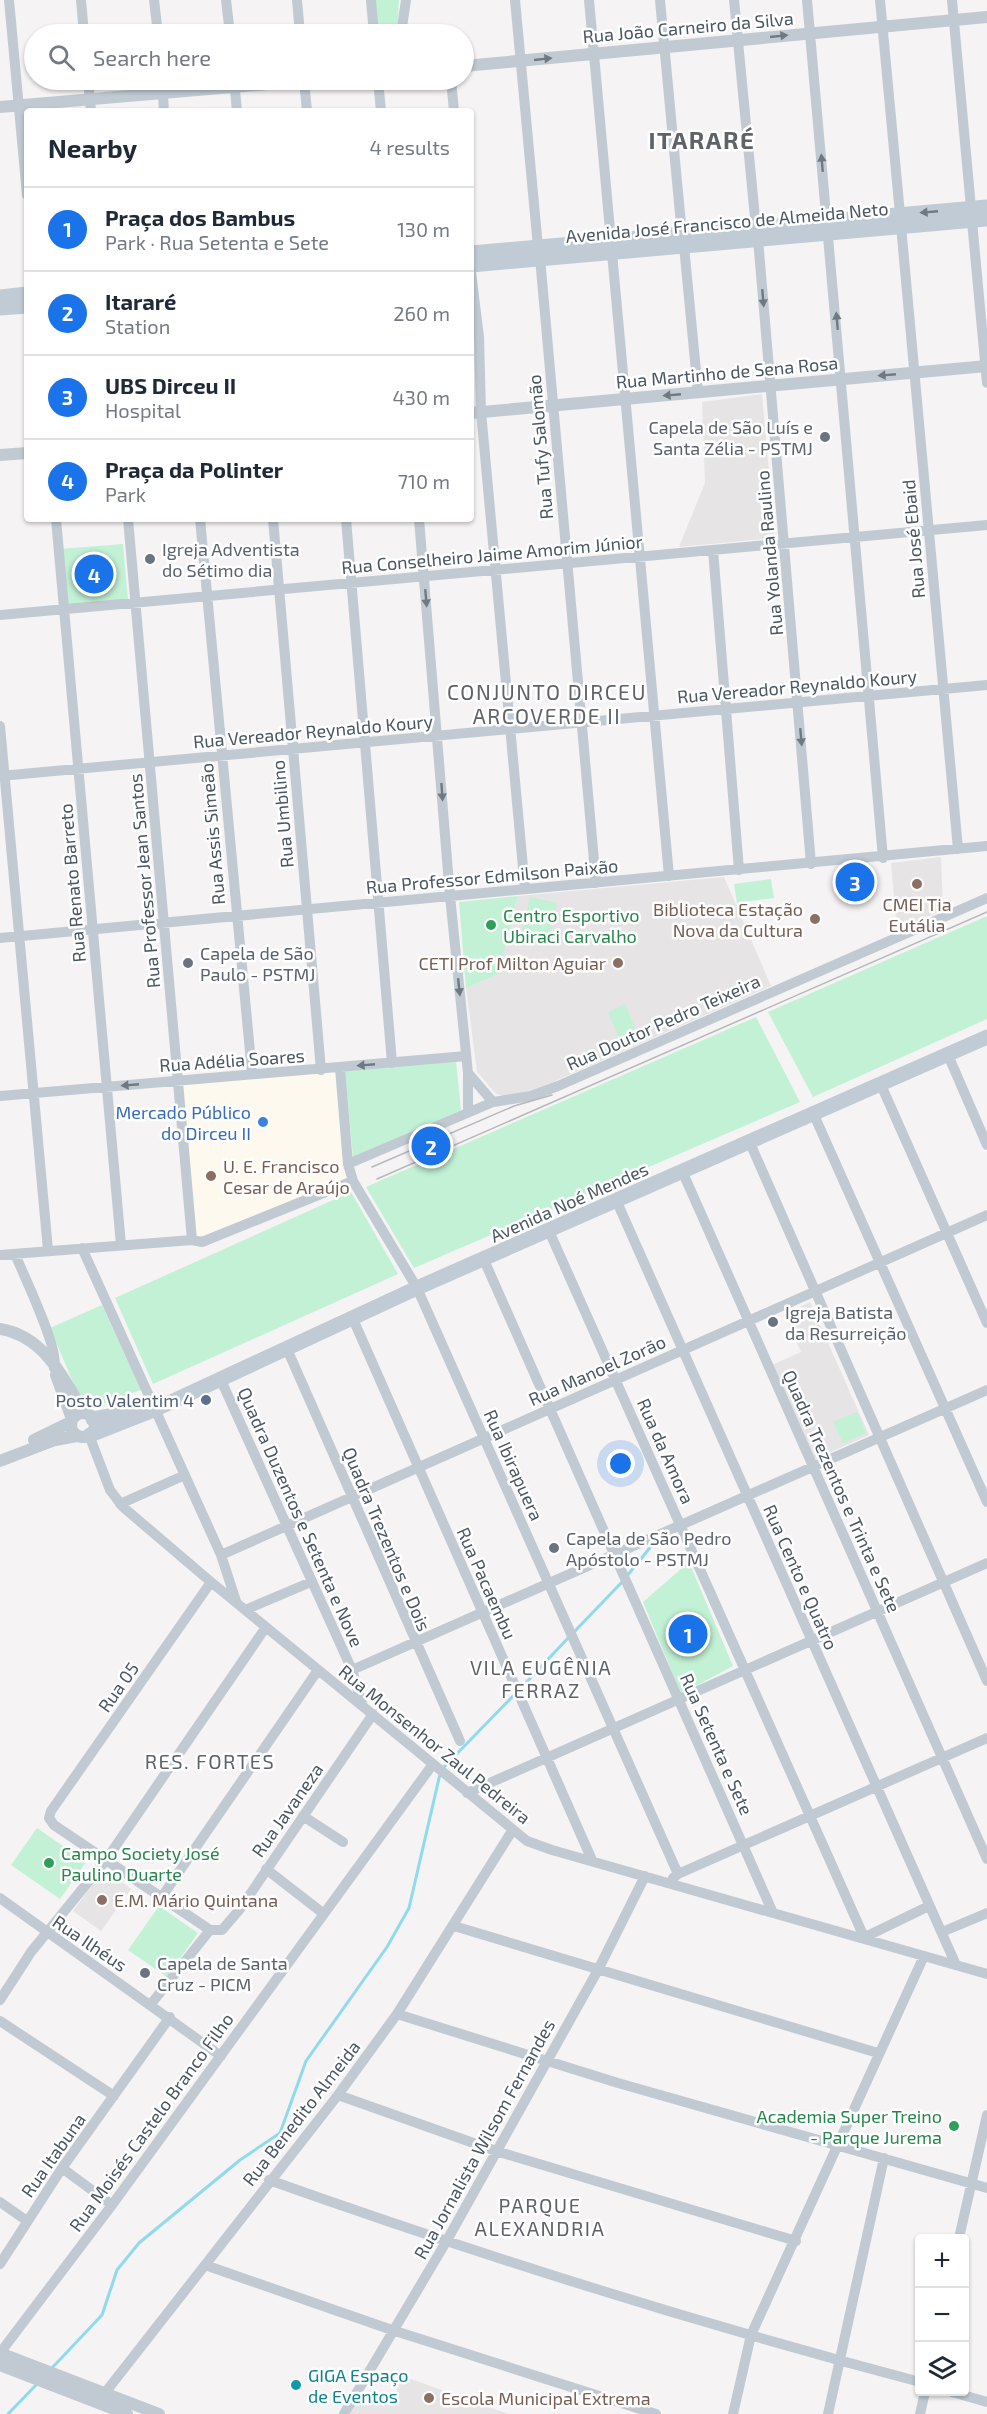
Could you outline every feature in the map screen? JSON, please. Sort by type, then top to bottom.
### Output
[{"type":"main road","name":"Avenida José Francisco de Almeida Neto","points":[[474,253],[539,253],[979,214]]},
{"type":"main road","name":"Avenida José Francisco de Almeida Neto","points":[[474,264],[539,253]]},
{"type":"main road","points":[[0,297],[24,294]]},
{"type":"main road","points":[[0,308],[24,306]]},
{"type":"main road","name":"Avenida Noé Mendes","points":[[85,1436],[287,1349],[417,1288],[683,1173],[987,1037]]},
{"type":"main road","name":"Avenida Noé Mendes","points":[[88,1416],[116,1416],[159,1405]]},
{"type":"street","points":[[9,0],[24,162]]},
{"type":"street","points":[[81,0],[83,24]]},
{"type":"street","points":[[154,0],[157,24]]},
{"type":"street","points":[[226,0],[229,24]]},
{"type":"street","points":[[297,0],[299,24]]},
{"type":"street","points":[[371,0],[373,24]]},
{"type":"street","points":[[402,24],[406,0]]},
{"type":"street","name":"Rua Tufy Salomão","points":[[515,0],[596,883]]},
{"type":"street","points":[[589,0],[669,876]]},
{"type":"street","points":[[660,0],[698,392]]},
{"type":"street","name":"Rua Yolanda Raulino","points":[[734,0],[757,234],[811,864]]},
{"type":"street","points":[[807,0],[871,696],[883,858]]},
{"type":"street","name":"Rua José Ebaid","points":[[880,0],[957,849]]},
{"type":"street","points":[[952,0],[979,214],[987,383]]},
{"type":"street","name":"Rua João Carneiro da Silva","points":[[474,65],[987,17]]},
{"type":"street","points":[[89,90],[91,105]]},
{"type":"street","points":[[163,90],[164,108]]},
{"type":"street","points":[[0,107],[91,105],[184,90]]},
{"type":"street","points":[[235,90],[237,108]]},
{"type":"street","points":[[307,90],[307,108]]},
{"type":"street","points":[[379,90],[381,108]]},
{"type":"street","points":[[452,90],[454,108]]},
{"type":"street","points":[[474,296],[479,337],[476,413],[495,570],[525,889]]},
{"type":"street","name":"Rua Martinho de Sena Rosa","points":[[476,413],[986,366]]},
{"type":"street","points":[[0,455],[24,453]]},
{"type":"street","name":"Rua Renato Barreto","points":[[56,522],[121,1245]]},
{"type":"street","name":"Rua Professor Jean Santos","points":[[128,522],[192,1240]]},
{"type":"street","name":"Rua Assis Simeão","points":[[200,522],[252,1073]]},
{"type":"street","name":"Rua Umbilino","points":[[273,522],[321,1070]]},
{"type":"street","points":[[346,522],[392,1063]]},
{"type":"street","points":[[419,522],[450,896],[468,1073],[468,1112]]},
{"type":"street","name":"Rua Conselheiro Jaime Amorim Júnior","points":[[0,615],[987,525]]},
{"type":"street","points":[[713,550],[739,870]]},
{"type":"street","name":"Rua Vereador Reynaldo Koury","points":[[2,776],[987,685]]},
{"type":"street","points":[[0,726],[2,776],[48,1250]]},
{"type":"street","name":"Rua Professor Edmilson Paixão","points":[[0,938],[883,858],[987,846]]},
{"type":"street","name":"Rua Doutor Pedro Teixeira","points":[[348,1164],[493,1102],[531,1096],[558,1086],[987,898]]},
{"type":"street","points":[[948,1055],[987,1145]]},
{"type":"street","name":"Rua Adélia Soares","points":[[0,1096],[466,1056]]},
{"type":"street","name":"Rua Ibirapuera","points":[[340,1068],[348,1164],[353,1181],[417,1288],[678,1874]]},
{"type":"street","points":[[468,1073],[493,1102]]},
{"type":"street","points":[[881,1085],[987,1323]]},
{"type":"street","points":[[814,1115],[987,1502]]},
{"type":"street","points":[[750,1143],[987,1681]]},
{"type":"street","name":"Quadra Trezentos e Trinta e Sete","points":[[683,1173],[987,1859]]},
{"type":"street","points":[[0,1255],[192,1240],[202,1242],[353,1181]]},
{"type":"street","name":"Rua Cento e Quatro","points":[[617,1202],[956,1965]]},
{"type":"street","name":"Rua Manoel Zorão","points":[[221,1555],[351,1495],[987,1215]]},
{"type":"street","name":"Rua da Amora","points":[[549,1232],[864,1938]]},
{"type":"street","points":[[82,1248],[159,1405],[185,1475],[221,1555],[236,1601]]},
{"type":"street","points":[[0,1329],[33,1343],[53,1363],[95,1428],[85,1436],[72,1431],[53,1363],[48,1332],[15,1254]]},
{"type":"street","name":"Rua Setenta e Sete","points":[[484,1260],[773,1913]]},
{"type":"street","name":"Rua Pacaembu","points":[[353,1319],[592,1860]]},
{"type":"street","name":"Quadra Trezentos e Dois","points":[[287,1349],[414,1642],[460,1741]]},
{"type":"street","name":"Quadra Duzentos e Setenta e Nove","points":[[220,1378],[352,1670],[362,1704]]},
{"type":"street","points":[[352,1670],[987,1390]]},
{"type":"street","name":"Avenida Noé Mendes","points":[[4,1459],[22,1446],[71,1421],[88,1416]]},
{"type":"street","name":"Avenida Noé Mendes","points":[[4,1459],[56,1440],[85,1436]]},
{"type":"street","name":"Rua Monsenhor Zaul Pedreira","points":[[85,1436],[120,1504],[512,1831],[538,1845],[987,1974]]},
{"type":"street","points":[[120,1504],[185,1475]]},
{"type":"street","points":[[467,1793],[987,1563]]},
{"type":"street","name":"Rua 05","points":[[106,1860],[54,1825],[49,1818],[51,1811],[211,1582]]},
{"type":"street","points":[[245,1610],[311,1582]]},
{"type":"street","points":[[0,2000],[31,1952],[106,1860],[266,1627]]},
{"type":"street","points":[[161,1898],[318,1670]]},
{"type":"street","name":"Rua Javaneza","points":[[210,1930],[221,1930],[228,1926],[373,1714]]},
{"type":"street","points":[[668,1883],[678,1874],[987,1738]]},
{"type":"street","name":"Rua Moisés Castelo Branco Filho","points":[[0,2353],[112,2205],[324,1914],[439,1769]]},
{"type":"street","points":[[303,1816],[343,1842]]},
{"type":"street","name":"Rua Benedito Almeida","points":[[101,2399],[269,2180],[338,2096],[397,2014],[512,1831]]},
{"type":"street","points":[[106,1860],[210,1930],[151,2004]]},
{"type":"street","points":[[266,1869],[324,1914]]},
{"type":"street","name":"Rua Jornalista Wilsom Fernandes","points":[[344,2414],[446,2242],[545,2061],[598,1970],[645,1876]]},
{"type":"street","name":"Rua Ilhéus","points":[[0,1898],[46,1934],[170,2017],[221,2056]]},
{"type":"street","points":[[864,1938],[929,1906]]},
{"type":"street","points":[[942,1932],[987,1913]]},
{"type":"street","points":[[454,1926],[878,2053]]},
{"type":"street","points":[[733,2414],[751,2335],[796,2241],[878,2053],[924,1956]]},
{"type":"street","points":[[397,2014],[545,2061],[987,2188]]},
{"type":"street","name":"Rua Itabuna","points":[[0,2264],[62,2168],[170,2017]]},
{"type":"street","points":[[0,2021],[114,2096]]},
{"type":"street","points":[[338,2096],[496,2151],[796,2241]]},
{"type":"street","points":[[960,2234],[987,2115]]},
{"type":"street","points":[[828,2414],[884,2158]]},
{"type":"street","points":[[62,2168],[112,2205]]},
{"type":"street","points":[[269,2180],[446,2242],[751,2335],[915,2381]]},
{"type":"street","points":[[0,2202],[27,2221]]},
{"type":"street","points":[[204,2265],[392,2330],[656,2414]]},
{"type":"street","points":[[0,2353],[39,2374],[101,2399],[127,2414]]},
{"type":"street","points":[[0,2365],[39,2374]]},
{"type":"street","points":[[920,2414],[924,2396]]},
{"type":"street","points":[[968,2396],[987,2402]]},
{"type":"street","points":[[101,2399],[159,2414]]},
{"type":"shaded area","points":[[762,394],[775,538],[679,547],[705,483],[702,402]]},
{"type":"shaded area","name":"CMEI Tia Eutália","points":[[941,857],[943,910],[897,931],[891,863]]},
{"type":"shaded area","points":[[724,877],[771,986],[535,1090],[504,1096],[496,1094],[477,1072],[466,988],[499,974],[518,896]]},
{"type":"shaded area","name":"Mercado Público do Dirceu II","points":[[340,1068],[353,1181],[219,1236],[192,1240],[178,1080]]},
{"type":"shaded area","points":[[810,1302],[869,1435],[815,1459],[772,1365],[801,1352],[784,1314]]},
{"type":"shaded area","name":"E.M. Mário Quintana","points":[[104,1869],[131,1889],[101,1931],[73,1911]]},
{"type":"shaded area","name":"Escola Municipal Extrema","points":[[403,2376],[508,2414],[350,2414],[362,2392],[391,2405]]},
{"type":"green space","points":[[373,0],[399,0],[398,24],[374,24]]},
{"type":"green space","points":[[123,544],[128,600],[65,605],[60,549]]},
{"type":"green space","points":[[771,879],[774,898],[737,903],[734,884]]},
{"type":"green space","points":[[518,896],[499,974],[466,988],[459,902]]},
{"type":"green space","points":[[530,897],[557,903],[548,943],[521,937]]},
{"type":"green space","points":[[987,916],[987,1019],[813,1097],[768,1012]]},
{"type":"green space","points":[[625,1004],[638,1035],[621,1042],[608,1012]]},
{"type":"green space","points":[[756,1017],[800,1102],[414,1268],[366,1187]]},
{"type":"green space","points":[[456,1061],[461,1110],[353,1157],[345,1071]]},
{"type":"green space","points":[[351,1192],[398,1274],[153,1384],[115,1298]]},
{"type":"green space","points":[[102,1305],[141,1390],[95,1407],[82,1403],[50,1328]]},
{"type":"green space","points":[[857,1412],[866,1433],[843,1443],[833,1422]]},
{"type":"green space","points":[[689,1562],[733,1666],[681,1694],[643,1602]]},
{"type":"green space","name":"Campo Society José Paulino Duarte","points":[[37,1828],[86,1862],[60,1899],[11,1865]]},
{"type":"green space","points":[[159,1906],[198,1933],[167,1977],[128,1950]]},
{"type":"waterway","points":[[627,1576],[657,1539]]},
{"type":"waterway","points":[[573,1633],[623,1581]]},
{"type":"waterway","points":[[520,1689],[569,1637]]},
{"type":"waterway","points":[[442,1769],[515,1694]]},
{"type":"waterway","points":[[51,2369],[102,2315],[117,2270],[139,2243],[240,2160],[280,2133],[306,2061],[387,1947],[409,1908],[440,1774]]},
{"type":"waterway","points":[[8,2414],[38,2383]]},
{"type":"tram line","points":[[377,1179],[987,912]]},
{"type":"tram line","points":[[372,1167],[514,1106],[552,1095]]},
{"type":"place","name":"Capela de São Luís e Santa Zélia - PSTMJ","points":[[825,437]]},
{"type":"place","name":"Igreja Adventista do Sétimo dia","points":[[150,559]]},
{"type":"place","name":"Praça da Polinter","points":[[94,574]]},
{"type":"place","name":"UBS Dirceu II","points":[[855,882]]},
{"type":"place","name":"CMEI Tia Eutália","points":[[917,884]]},
{"type":"place","name":"Biblioteca Estação Nova da Cultura","points":[[815,919]]},
{"type":"place","name":"Centro Esportivo Ubiraci Carvalho","points":[[491,925]]},
{"type":"place","name":"Capela de São Paulo - PSTMJ","points":[[188,963]]},
{"type":"place","name":"CETI Prof Milton Aguiar","points":[[618,963]]},
{"type":"place","name":"Mercado Público do Dirceu II","points":[[263,1122]]},
{"type":"place","name":"Itararé","points":[[431,1146]]},
{"type":"place","name":"U. E. Francisco Cesar de Araújo","points":[[211,1176]]},
{"type":"place","name":"Igreja Batista da Resurreição","points":[[773,1322]]},
{"type":"place","name":"Posto Valentim 4","points":[[206,1400]]},
{"type":"place","name":"Capela de São Pedro Apóstolo - PSTMJ","points":[[554,1548]]},
{"type":"place","name":"Praça dos Bambus","points":[[688,1634]]},
{"type":"place","name":"Campo Society José Paulino Duarte","points":[[49,1863]]},
{"type":"place","name":"E.M. Mário Quintana","points":[[102,1900]]},
{"type":"place","name":"Capela de Santa Cruz - PICM","points":[[145,1973]]},
{"type":"place","name":"Academia Super Treino - Parque Jurema","points":[[954,2126]]},
{"type":"place","name":"GIGA Espaço de Eventos","points":[[296,2385]]},
{"type":"place","name":"Escola Municipal Extrema","points":[[429,2398]]},
{"type":"district","name":"ITARARÉ","points":[[702,139]]},
{"type":"district","name":"CONJUNTO DIRCEU ARCOVERDE II","points":[[547,703]]},
{"type":"district","name":"VILA EUGÊNIA FERRAZ","points":[[541,1678]]},
{"type":"district","name":"RES. FORTES","points":[[210,1761]]},
{"type":"district","name":"PARQUE ALEXANDRIA","points":[[540,2216]]}]
